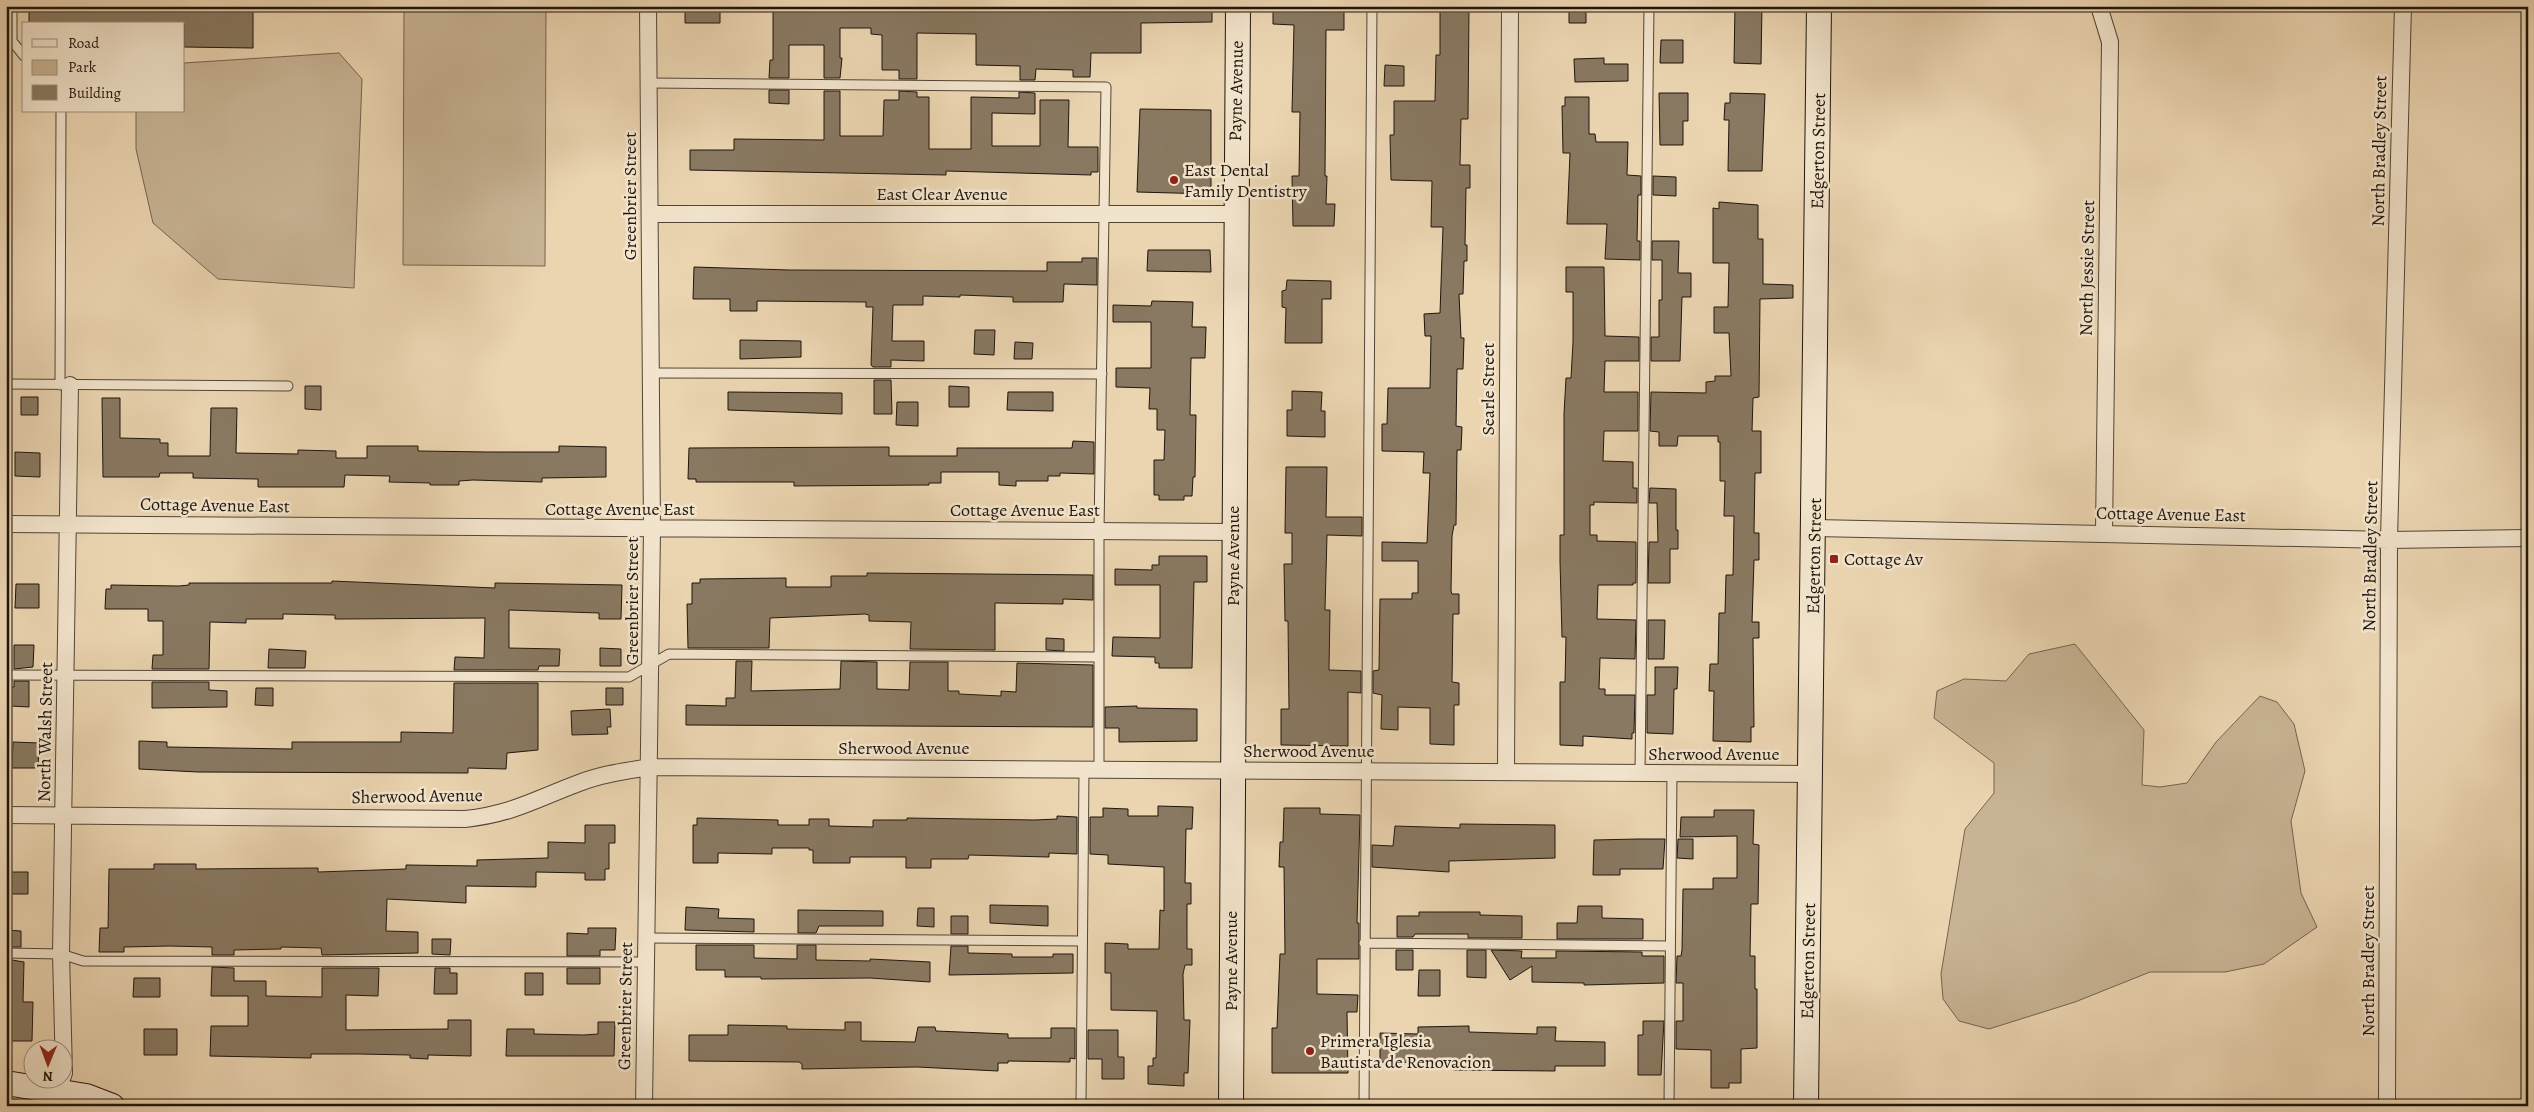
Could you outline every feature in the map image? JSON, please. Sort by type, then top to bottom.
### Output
[{"type":"street","name":"Greenbrier Street","points":[[644,1106],[652,530],[648,6]]},
{"type":"street","name":"Payne Avenue","points":[[1231,1106],[1235,214],[1238,6]]},
{"type":"street","name":"Searle Street","points":[[1506,772],[1510,6]]},
{"type":"street","name":"Edgerton Street","points":[[1806,1106],[1819,6]]},
{"type":"street","name":"North Jessie Street","points":[[2099,6],[2110,42],[2104,533]]},
{"type":"street","name":"North Bradley Street","points":[[2387,1106],[2390,540],[2403,6]]},
{"type":"street","name":"East Clear Avenue","points":[[650,214],[1235,214]]},
{"type":"street","name":"North Walsh Street","points":[[63,1040],[61,954],[68,524],[65,385]]},
{"type":"street","name":"Cottage Avenue East","points":[[6,524],[652,530],[1099,530],[1233,532]]},
{"type":"street","name":"Cottage Avenue East","points":[[1814,528],[2390,540],[2528,538]]},
{"type":"street","name":"Sherwood Avenue","points":[[6,815],[465,819],[510,812],[579,783],[613,773],[650,767],[1810,774]]},
{"type":"street","points":[[6,1083],[22,1083]]},
{"type":"street","points":[[72,1089],[112,1106]]},
{"type":"lane","points":[[12,6],[12,40],[22,53]]},
{"type":"lane","points":[[1364,1106],[1372,6]]},
{"type":"lane","points":[[1640,773],[1649,6]]},
{"type":"lane","points":[[649,83],[1106,87],[1099,530],[1099,656],[1082,942],[1081,1106]]},
{"type":"lane","points":[[61,112],[65,385]]},
{"type":"lane","points":[[650,373],[1102,374]]},
{"type":"lane","points":[[6,384],[288,386]]},
{"type":"lane","points":[[6,676],[629,678],[669,654],[1099,656]]},
{"type":"lane","points":[[1669,1106],[1672,773]]},
{"type":"lane","points":[[646,938],[1082,942]]},
{"type":"lane","points":[[1364,942],[1670,946]]},
{"type":"lane","points":[[6,953],[61,954],[84,961],[646,962]]},
{"type":"green space","points":[[404,6],[546,6],[545,266],[403,265]]},
{"type":"green space","points":[[339,53],[362,79],[354,288],[218,279],[153,223],[136,149],[136,112],[185,112],[185,63]]},
{"type":"green space","points":[[2075,644],[2144,730],[2142,785],[2160,787],[2187,783],[2216,742],[2260,696],[2277,702],[2294,724],[2305,771],[2291,821],[2301,893],[2317,927],[2264,964],[2225,972],[2150,972],[2075,1002],[1989,1029],[1959,1021],[1943,999],[1941,974],[1965,829],[1994,793],[1994,763],[1934,718],[1937,691],[1964,679],[2006,681],[2029,654]]},
{"type":"green space","points":[[6,1098],[53,1106],[6,1106]]},
{"type":"building","points":[[29,6],[253,6],[253,48],[185,47],[185,22],[29,22]]},
{"type":"building","points":[[685,6],[720,6],[720,23],[685,23]]},
{"type":"building","points":[[773,6],[1212,6],[1212,22],[1141,23],[1141,53],[1091,53],[1090,77],[1073,77],[1073,70],[1036,69],[1035,80],[1020,80],[1020,66],[976,65],[976,34],[917,33],[917,79],[899,79],[899,70],[882,70],[882,35],[871,34],[871,28],[840,28],[840,58],[842,58],[840,78],[824,78],[824,45],[789,45],[789,78],[769,78],[770,60],[773,60]]},
{"type":"building","points":[[1273,6],[1344,6],[1344,30],[1326,30],[1326,204],[1335,204],[1334,226],[1293,226],[1292,176],[1299,176],[1300,112],[1292,112],[1294,25],[1273,24]]},
{"type":"building","points":[[1440,6],[1469,6],[1468,119],[1461,119],[1460,165],[1470,165],[1470,188],[1466,188],[1465,245],[1467,245],[1467,261],[1464,261],[1463,294],[1459,294],[1461,338],[1464,338],[1463,369],[1457,369],[1456,426],[1462,427],[1461,450],[1457,450],[1456,525],[1454,525],[1452,536],[1451,591],[1452,594],[1459,594],[1459,614],[1453,614],[1452,682],[1459,683],[1459,705],[1454,705],[1454,745],[1430,744],[1430,708],[1398,707],[1398,730],[1381,729],[1382,695],[1373,693],[1373,671],[1379,670],[1380,599],[1412,599],[1412,593],[1418,593],[1418,561],[1382,561],[1382,542],[1427,543],[1430,473],[1423,473],[1424,452],[1382,451],[1382,424],[1387,424],[1388,388],[1430,388],[1431,336],[1425,336],[1424,314],[1440,313],[1443,227],[1431,227],[1432,181],[1391,180],[1390,135],[1394,135],[1394,101],[1435,101],[1436,55],[1440,55]]},
{"type":"building","points":[[1569,6],[1586,6],[1586,23],[1569,23]]},
{"type":"building","points":[[1735,6],[1762,6],[1761,64],[1734,63]]},
{"type":"building","points":[[1661,40],[1683,40],[1683,63],[1660,63]]},
{"type":"building","points":[[1604,58],[1604,64],[1628,64],[1628,81],[1575,82],[1574,59]]},
{"type":"building","points":[[1385,65],[1404,66],[1404,86],[1384,86]]},
{"type":"building","points":[[769,90],[789,90],[789,104],[769,103]]},
{"type":"building","points":[[824,91],[840,91],[840,136],[883,136],[884,100],[899,100],[899,91],[917,92],[917,97],[929,97],[929,149],[971,149],[971,97],[1019,98],[1019,92],[1035,93],[1035,114],[992,113],[992,146],[1040,146],[1040,100],[1069,100],[1068,147],[1098,147],[1098,172],[1091,172],[1091,175],[946,171],[946,175],[690,170],[690,150],[734,150],[734,139],[824,140]]},
{"type":"building","points":[[1659,93],[1688,93],[1688,121],[1683,121],[1683,145],[1660,145]]},
{"type":"building","points":[[1730,93],[1765,94],[1762,171],[1728,171],[1729,120],[1724,120],[1725,103],[1730,103]]},
{"type":"building","points":[[1565,97],[1589,97],[1589,134],[1595,134],[1596,142],[1628,142],[1627,175],[1641,176],[1641,195],[1638,195],[1637,241],[1640,241],[1640,260],[1605,259],[1607,224],[1567,224],[1570,153],[1563,153],[1562,106],[1565,106]]},
{"type":"building","points":[[1140,109],[1211,110],[1211,194],[1137,192]]},
{"type":"building","points":[[1653,176],[1676,177],[1676,196],[1653,195]]},
{"type":"building","points":[[1719,202],[1758,205],[1758,239],[1763,239],[1763,284],[1793,285],[1793,298],[1760,299],[1759,397],[1753,398],[1752,431],[1761,431],[1761,473],[1755,473],[1754,533],[1759,533],[1759,560],[1754,560],[1752,622],[1759,622],[1759,638],[1753,638],[1754,727],[1751,727],[1751,742],[1713,741],[1714,691],[1709,691],[1710,664],[1718,664],[1719,613],[1725,613],[1726,575],[1733,575],[1734,516],[1724,516],[1725,481],[1720,481],[1720,442],[1718,442],[1718,436],[1678,436],[1677,446],[1659,446],[1659,432],[1650,431],[1651,392],[1706,393],[1706,382],[1715,381],[1715,376],[1731,376],[1729,333],[1714,333],[1714,307],[1728,307],[1729,263],[1713,263],[1713,208],[1719,209]]},
{"type":"building","points":[[1652,241],[1679,241],[1678,273],[1691,273],[1691,297],[1682,297],[1680,361],[1651,361],[1651,337],[1659,337],[1659,300],[1662,300],[1662,260],[1652,260]]},
{"type":"building","points":[[1148,250],[1210,250],[1211,272],[1147,271]]},
{"type":"building","points":[[1082,258],[1097,258],[1097,285],[1064,284],[1063,302],[1013,302],[1013,297],[960,295],[960,297],[923,296],[923,305],[893,305],[892,341],[924,341],[924,361],[891,360],[891,367],[873,367],[871,365],[873,307],[866,307],[866,302],[757,301],[757,311],[730,311],[730,299],[693,299],[694,267],[790,270],[1047,271],[1047,262],[1082,262]]},
{"type":"building","points":[[1566,267],[1604,267],[1605,336],[1639,337],[1639,361],[1605,361],[1604,392],[1638,392],[1638,431],[1604,431],[1603,461],[1633,462],[1633,488],[1637,488],[1637,503],[1594,502],[1594,505],[1590,505],[1590,535],[1597,535],[1597,541],[1636,542],[1636,583],[1633,583],[1633,585],[1598,585],[1597,619],[1636,620],[1635,659],[1600,658],[1599,689],[1605,689],[1605,695],[1635,695],[1634,733],[1632,733],[1632,739],[1583,736],[1583,746],[1560,745],[1560,682],[1565,682],[1566,637],[1562,637],[1560,535],[1564,535],[1564,414],[1566,378],[1571,378],[1573,342],[1573,292],[1566,292]]},
{"type":"building","points":[[1287,280],[1331,281],[1331,299],[1322,299],[1322,343],[1285,343],[1286,308],[1282,307],[1282,291],[1286,290]]},
{"type":"building","points":[[1152,301],[1193,302],[1192,327],[1206,327],[1205,358],[1191,358],[1190,415],[1196,415],[1195,477],[1193,477],[1192,496],[1184,496],[1184,500],[1159,500],[1159,495],[1154,495],[1154,460],[1164,460],[1165,430],[1157,430],[1157,409],[1149,409],[1150,388],[1116,387],[1116,368],[1151,368],[1151,322],[1113,322],[1113,305],[1151,306]]},
{"type":"building","points":[[975,330],[995,330],[994,355],[974,354]]},
{"type":"building","points":[[740,340],[801,341],[801,357],[740,359]]},
{"type":"building","points":[[1015,342],[1033,343],[1032,359],[1014,359]]},
{"type":"building","points":[[874,380],[891,380],[892,414],[874,414]]},
{"type":"building","points":[[305,386],[321,386],[321,410],[305,409]]},
{"type":"building","points":[[949,386],[969,387],[969,407],[949,407]]},
{"type":"building","points":[[1292,391],[1322,392],[1321,411],[1325,411],[1325,437],[1287,436],[1287,410],[1292,410]]},
{"type":"building","points":[[728,392],[842,393],[842,414],[728,410]]},
{"type":"building","points":[[1008,392],[1053,392],[1053,411],[1007,410]]},
{"type":"building","points":[[21,397],[38,397],[38,415],[21,415]]},
{"type":"building","points":[[102,398],[120,398],[120,438],[160,439],[160,443],[168,443],[168,456],[210,456],[211,408],[237,408],[236,453],[298,454],[298,450],[336,451],[336,458],[367,458],[367,446],[418,446],[418,451],[488,452],[559,452],[559,446],[606,447],[606,477],[542,478],[542,482],[473,480],[459,481],[459,485],[430,485],[430,483],[389,482],[390,476],[345,475],[344,487],[258,487],[258,479],[193,478],[193,473],[160,473],[159,477],[103,477]]},
{"type":"building","points":[[897,402],[918,402],[918,426],[896,425]]},
{"type":"building","points":[[1073,441],[1094,442],[1094,474],[1060,473],[1060,476],[1048,476],[1048,481],[1016,481],[1016,486],[999,485],[999,472],[941,472],[941,483],[929,483],[929,485],[794,486],[794,482],[696,482],[696,479],[688,479],[689,448],[889,447],[889,456],[957,456],[957,448],[1072,448]]},
{"type":"building","points":[[15,452],[40,453],[40,477],[15,476]]},
{"type":"building","points":[[1286,467],[1327,467],[1326,517],[1362,517],[1362,536],[1327,535],[1325,610],[1330,610],[1329,670],[1361,671],[1361,693],[1348,692],[1348,746],[1281,745],[1281,709],[1289,709],[1288,621],[1285,621],[1284,564],[1292,564],[1292,533],[1285,533]]},
{"type":"building","points":[[1650,488],[1676,489],[1678,549],[1670,549],[1670,583],[1648,583],[1649,542],[1658,542],[1657,503],[1649,503]]},
{"type":"building","points":[[1159,556],[1207,556],[1207,582],[1194,582],[1192,668],[1159,668],[1159,663],[1155,663],[1155,657],[1112,656],[1113,637],[1160,638],[1160,585],[1115,585],[1115,569],[1152,570],[1152,565],[1159,565]]},
{"type":"building","points":[[867,573],[1093,575],[1093,600],[1063,599],[1063,604],[995,603],[995,650],[910,649],[911,622],[869,621],[869,615],[865,614],[770,618],[769,648],[688,648],[687,604],[692,604],[692,583],[700,583],[700,579],[786,578],[786,587],[831,587],[831,576],[867,576]]},
{"type":"building","points":[[332,581],[495,588],[495,583],[622,585],[621,619],[599,619],[599,613],[509,610],[509,648],[560,649],[559,666],[539,666],[538,670],[454,670],[455,657],[484,658],[485,618],[335,619],[335,615],[283,614],[283,619],[246,619],[246,623],[210,622],[209,669],[152,669],[153,655],[163,655],[163,621],[148,621],[148,609],[105,609],[106,589],[111,589],[111,585],[179,586],[189,585],[189,583],[332,583]]},
{"type":"building","points":[[16,584],[39,584],[39,608],[15,608]]},
{"type":"building","points":[[1648,620],[1665,620],[1664,659],[1648,659]]},
{"type":"building","points":[[1046,638],[1064,639],[1064,651],[1046,650]]},
{"type":"building","points":[[14,645],[34,645],[33,667],[14,669]]},
{"type":"building","points":[[600,648],[621,649],[621,666],[600,666]]},
{"type":"building","points":[[269,649],[306,651],[305,668],[268,668]]},
{"type":"building","points":[[736,661],[752,661],[751,691],[840,689],[841,661],[877,662],[877,689],[909,690],[910,662],[948,662],[948,691],[959,691],[959,694],[1001,696],[1001,691],[1016,692],[1017,663],[1093,665],[1093,727],[686,725],[686,705],[726,706],[726,698],[735,698]]},
{"type":"building","points":[[1655,667],[1678,667],[1677,689],[1674,689],[1673,734],[1647,733],[1647,695],[1655,695]]},
{"type":"building","points":[[14,681],[29,681],[29,707],[11,706],[11,687],[14,687]]},
{"type":"building","points":[[152,682],[209,682],[209,690],[227,691],[227,707],[152,708]]},
{"type":"building","points":[[454,683],[538,683],[538,750],[507,753],[506,769],[468,768],[468,773],[198,772],[139,769],[139,741],[167,742],[167,747],[292,749],[292,742],[401,742],[401,732],[453,733]]},
{"type":"building","points":[[256,688],[273,688],[273,706],[255,705]]},
{"type":"building","points":[[606,688],[623,688],[623,705],[606,705]]},
{"type":"building","points":[[1137,706],[1137,708],[1197,709],[1197,741],[1119,742],[1119,728],[1105,728],[1105,707]]},
{"type":"building","points":[[610,709],[611,727],[607,727],[608,734],[572,735],[571,711]]},
{"type":"building","points":[[13,742],[39,743],[38,768],[12,768]]},
{"type":"building","points":[[1158,806],[1193,807],[1192,829],[1186,829],[1185,883],[1191,883],[1191,904],[1187,904],[1187,949],[1192,949],[1192,965],[1185,965],[1183,974],[1184,1020],[1190,1020],[1188,1073],[1184,1073],[1184,1086],[1148,1084],[1148,1066],[1153,1066],[1153,1058],[1156,1058],[1157,1011],[1111,1010],[1111,973],[1105,973],[1105,943],[1128,944],[1128,949],[1159,949],[1160,910],[1164,911],[1164,867],[1108,864],[1108,855],[1090,854],[1090,817],[1103,817],[1103,808],[1128,809],[1128,816],[1158,816]]},
{"type":"building","points":[[1284,808],[1320,808],[1320,814],[1360,815],[1357,923],[1359,923],[1359,959],[1317,959],[1317,994],[1358,995],[1357,1012],[1347,1012],[1348,1073],[1272,1073],[1272,1028],[1277,1028],[1280,954],[1285,954],[1284,867],[1279,867],[1280,842],[1283,842]]},
{"type":"building","points":[[1714,810],[1754,810],[1753,844],[1759,845],[1758,904],[1751,904],[1750,956],[1755,956],[1757,1048],[1741,1049],[1741,1083],[1729,1083],[1729,1088],[1711,1088],[1711,1050],[1676,1049],[1676,1021],[1683,1021],[1683,983],[1676,983],[1677,956],[1681,956],[1682,950],[1683,889],[1713,889],[1713,878],[1737,878],[1737,836],[1680,837],[1681,817],[1714,817]]},
{"type":"building","points":[[1057,816],[1077,817],[1077,854],[1049,853],[1049,857],[969,855],[968,859],[931,859],[931,868],[906,868],[906,857],[850,857],[850,863],[813,863],[813,850],[809,850],[809,848],[772,848],[772,854],[718,853],[718,863],[693,863],[693,825],[697,825],[697,818],[778,820],[778,825],[809,825],[809,819],[829,819],[829,826],[873,827],[873,820],[907,820],[907,818],[1035,820],[1057,819]]},
{"type":"building","points":[[1460,824],[1555,825],[1555,858],[1449,861],[1449,872],[1372,867],[1372,845],[1393,846],[1395,826],[1460,828]]},
{"type":"building","points":[[585,825],[615,825],[615,843],[609,843],[609,869],[605,869],[605,880],[585,880],[585,873],[536,872],[536,887],[466,886],[466,903],[387,899],[386,931],[418,932],[418,953],[322,955],[321,948],[281,947],[281,949],[234,950],[234,955],[212,955],[212,947],[169,946],[124,947],[124,952],[99,952],[100,928],[108,928],[109,869],[154,869],[154,864],[196,864],[196,869],[318,868],[318,872],[406,869],[406,865],[477,866],[477,860],[548,858],[548,842],[585,843]]},
{"type":"building","points":[[1665,839],[1663,869],[1620,869],[1620,875],[1593,875],[1594,840]]},
{"type":"building","points":[[1678,839],[1693,839],[1693,859],[1677,858]]},
{"type":"building","points":[[7,872],[28,872],[28,894],[7,894]]},
{"type":"building","points":[[990,905],[1048,906],[1048,926],[990,923]]},
{"type":"building","points":[[1578,906],[1602,906],[1602,918],[1643,919],[1643,939],[1557,939],[1557,923],[1577,923]]},
{"type":"building","points":[[686,907],[719,909],[718,918],[754,919],[754,932],[685,930]]},
{"type":"building","points":[[918,908],[934,908],[934,927],[917,926]]},
{"type":"building","points":[[798,910],[883,911],[883,926],[819,926],[816,933],[798,933]]},
{"type":"building","points":[[1419,912],[1480,912],[1480,915],[1522,916],[1522,938],[1468,938],[1468,934],[1415,934],[1413,937],[1397,937],[1397,916],[1419,916]]},
{"type":"building","points":[[951,916],[968,916],[968,934],[951,934]]},
{"type":"building","points":[[588,928],[616,928],[615,950],[600,950],[600,956],[567,956],[567,933],[588,934]]},
{"type":"building","points":[[6,930],[21,931],[21,947],[6,947]]},
{"type":"building","points":[[432,939],[451,939],[450,955],[432,954]]},
{"type":"building","points":[[696,945],[754,945],[754,958],[797,959],[797,945],[816,945],[816,960],[870,961],[870,959],[930,962],[930,982],[870,978],[761,979],[761,977],[725,977],[725,970],[696,970]]},
{"type":"building","points":[[951,946],[968,946],[968,953],[1012,954],[1012,957],[1053,957],[1053,954],[1073,954],[1073,973],[949,975]]},
{"type":"building","points":[[1396,950],[1413,950],[1413,970],[1396,970]]},
{"type":"building","points":[[1467,950],[1486,950],[1486,978],[1467,977]]},
{"type":"building","points":[[1491,950],[1522,951],[1521,958],[1556,958],[1556,951],[1642,952],[1642,956],[1664,956],[1664,983],[1584,985],[1584,983],[1532,982],[1532,966],[1510,980]]},
{"type":"building","points":[[6,959],[24,962],[23,1002],[33,1002],[32,1040],[6,1041]]},
{"type":"building","points":[[212,967],[234,968],[234,981],[266,981],[266,996],[322,997],[322,968],[379,968],[378,996],[346,995],[346,1030],[448,1029],[448,1020],[471,1020],[471,1056],[428,1055],[428,1059],[410,1058],[410,1055],[360,1054],[311,1054],[311,1058],[210,1056],[211,1026],[248,1026],[248,996],[211,996]]},
{"type":"building","points":[[435,968],[450,968],[450,973],[457,973],[457,994],[434,994]]},
{"type":"building","points":[[567,968],[600,968],[600,984],[567,984]]},
{"type":"building","points":[[1419,970],[1440,970],[1440,996],[1418,996]]},
{"type":"building","points":[[525,973],[543,973],[543,995],[525,995]]},
{"type":"building","points":[[134,978],[160,978],[160,997],[133,997]]},
{"type":"building","points":[[1643,1021],[1664,1021],[1661,1075],[1638,1075],[1638,1035],[1643,1035]]},
{"type":"building","points":[[598,1022],[615,1022],[614,1056],[506,1056],[507,1029],[534,1029],[534,1034],[598,1034]]},
{"type":"building","points":[[845,1022],[861,1022],[861,1041],[915,1042],[918,1027],[935,1027],[936,1031],[1008,1034],[1008,1038],[1051,1038],[1051,1028],[1075,1028],[1075,1059],[1070,1058],[1070,1062],[1008,1061],[1008,1063],[998,1063],[998,1071],[917,1067],[802,1069],[802,1064],[799,1062],[689,1061],[689,1035],[728,1035],[728,1025],[787,1026],[787,1029],[845,1030]]},
{"type":"building","points":[[1469,1026],[1469,1032],[1537,1034],[1537,1027],[1556,1027],[1555,1041],[1605,1042],[1605,1066],[1555,1066],[1555,1071],[1453,1070],[1453,1063],[1380,1062],[1380,1033],[1418,1034],[1418,1027]]},
{"type":"building","points":[[144,1029],[177,1029],[177,1055],[144,1055]]},
{"type":"building","points":[[1088,1030],[1118,1030],[1118,1057],[1124,1057],[1124,1079],[1102,1079],[1102,1059],[1088,1059]]},
{"type":"place","name":"East Dental Family Dentistry","points":[[1174,180]]},
{"type":"place","name":"Cottage Av","points":[[1834,559]]},
{"type":"place","name":"Primera Iglesia Bautista de Renovacion","points":[[1310,1051]]}]
